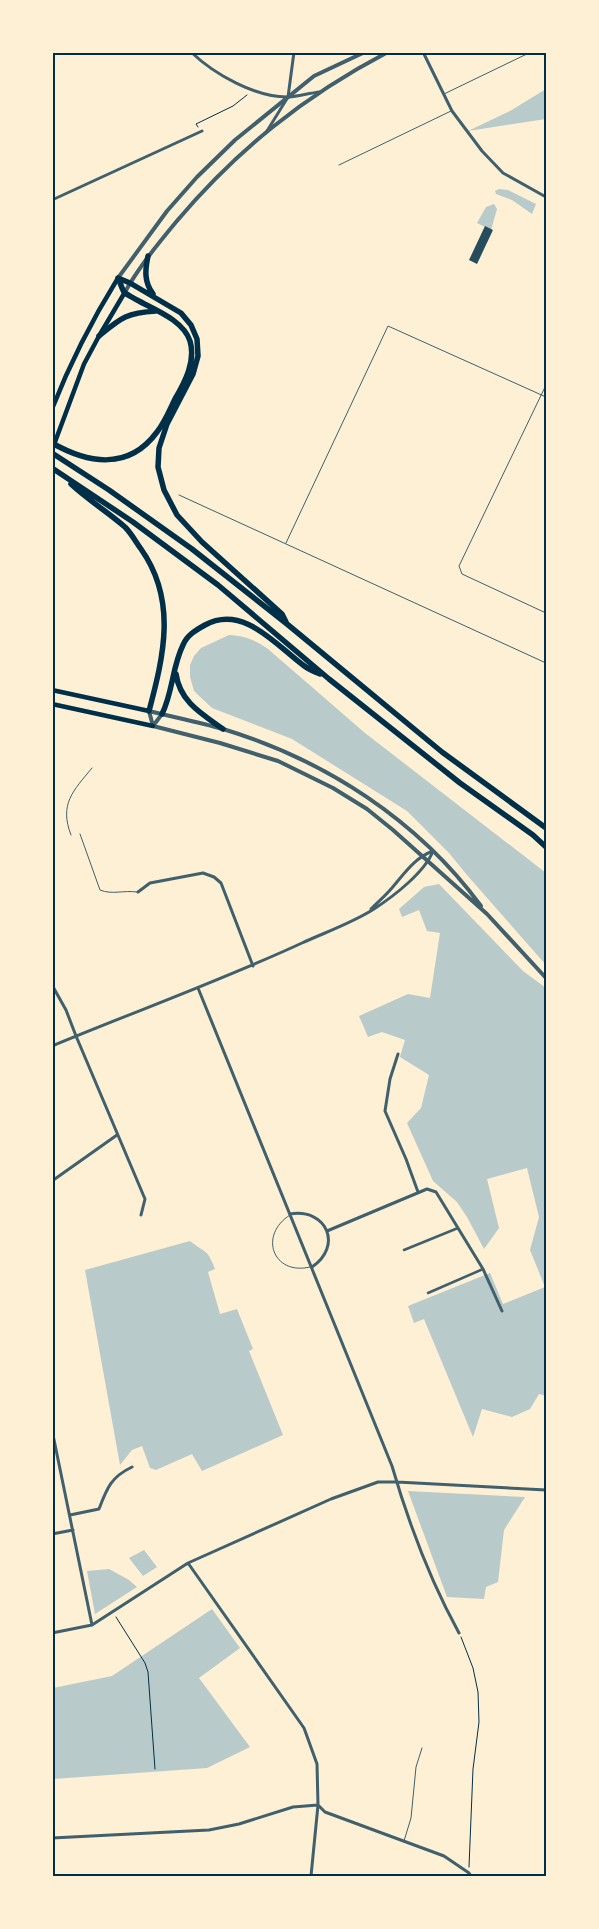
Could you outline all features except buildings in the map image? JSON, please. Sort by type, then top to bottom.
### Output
[{"type":"highway","points":[[148,256],[145,274],[148,288],[156,298]]},
{"type":"highway","points":[[118,278],[181,313],[192,325],[197,339],[198,356],[193,374],[167,424],[159,448],[158,467],[164,490],[177,515],[202,542],[282,614],[287,624]]},
{"type":"highway","points":[[52,443],[83,458],[110,460],[122,458],[136,452],[158,431],[183,384],[192,360],[190,342],[184,329],[125,292],[118,278]]},
{"type":"highway","points":[[98,336],[122,317],[136,312],[156,311]]},
{"type":"highway","points":[[52,451],[192,549],[287,624],[442,752],[546,828]]},
{"type":"highway","points":[[52,468],[133,522],[218,585],[329,679],[460,783],[546,847]]},
{"type":"highway","points":[[59,472],[80,492],[126,529],[148,559],[160,583],[164,606],[164,632],[160,663],[149,711]]},
{"type":"highway","points":[[162,714],[169,701],[176,667],[184,643],[194,630],[210,622],[224,619],[242,622],[259,630],[305,667],[329,679]]},
{"type":"highway","points":[[176,667],[179,688],[186,700],[197,711],[223,729]]},
{"type":"main road","points":[[52,409],[76,353],[97,311],[118,278]]},
{"type":"main road","points":[[52,451],[81,373],[98,336],[125,292]]},
{"type":"main road","points":[[52,690],[149,711]]},
{"type":"main road","points":[[52,704],[152,726]]},
{"type":"street","points":[[191,52],[224,77],[254,90],[288,97],[321,92]]},
{"type":"street","points":[[267,131],[288,97],[294,52]]},
{"type":"street","points":[[118,278],[167,211],[197,177],[235,140],[314,76],[365,52]]},
{"type":"street","points":[[125,292],[148,256],[206,188],[267,131],[338,80],[388,52]]},
{"type":"street","points":[[423,52],[452,111],[492,163],[503,173],[546,197]]},
{"type":"street","points":[[52,200],[202,131]]},
{"type":"street","points":[[152,726],[149,711],[223,729],[281,750],[322,768],[386,810],[408,828],[467,887],[487,914]]},
{"type":"street","points":[[152,726],[162,714]]},
{"type":"street","points":[[152,726],[220,743],[278,761],[333,788],[367,809],[429,861],[487,914],[546,978]]},
{"type":"street","points":[[367,913],[391,890],[408,868],[422,855],[433,851]]},
{"type":"street","points":[[52,1046],[253,966],[367,913],[403,886],[429,861],[433,851]]},
{"type":"street","points":[[138,892],[150,883],[188,875],[203,873],[214,877],[220,883],[253,966]]},
{"type":"street","points":[[52,985],[66,1010],[145,1199],[141,1215]]},
{"type":"street","points":[[198,988],[392,1466],[396,1482],[442,1602],[459,1633]]},
{"type":"street","points":[[398,1054],[390,1079],[385,1111],[418,1192]]},
{"type":"street","points":[[52,1181],[117,1135]]},
{"type":"street","points":[[326,1231],[418,1192],[427,1189],[436,1192],[483,1269],[502,1311]]},
{"type":"street","points":[[290,1214],[312,1215],[321,1221],[326,1231],[328,1248],[324,1256],[312,1267]]},
{"type":"street","points":[[404,1250],[459,1227]]},
{"type":"street","points":[[428,1293],[483,1269]]},
{"type":"street","points":[[52,1430],[92,1625]]},
{"type":"street","points":[[70,1515],[99,1509],[110,1483],[120,1473],[132,1467]]},
{"type":"street","points":[[52,1633],[92,1625],[188,1563],[362,1487],[378,1482],[546,1490]]},
{"type":"street","points":[[52,1534],[73,1530]]},
{"type":"street","points":[[188,1563],[304,1728],[317,1764],[318,1805],[311,1876]]},
{"type":"street","points":[[52,1838],[209,1830],[239,1824],[293,1807],[318,1805],[325,1812],[444,1856],[470,1875]]},
{"type":"lane","points":[[443,94],[531,52]]},
{"type":"lane","points":[[339,165],[452,111]]},
{"type":"lane","points":[[286,543],[388,326],[546,397]]},
{"type":"lane","points":[[546,385],[460,566],[462,574],[546,613]]},
{"type":"lane","points":[[179,494],[546,663]]},
{"type":"lane","points":[[71,835],[66,811],[71,793],[92,768]]},
{"type":"lane","points":[[80,834],[100,890],[108,894],[126,890],[138,892]]},
{"type":"lane","points":[[290,1214],[274,1230],[272,1241],[274,1252],[280,1261],[290,1268],[301,1270],[312,1267]]},
{"type":"lane","points":[[404,1841],[411,1818],[416,1767],[422,1748]]},
{"type":"path","points":[[202,131],[196,124],[233,106],[254,90]]},
{"type":"path","points":[[112,1612],[145,1663],[148,1672],[155,1769]]},
{"type":"path","points":[[459,1633],[473,1668],[478,1692],[479,1722],[473,1769],[470,1875]]},
{"type":"shaded area","points":[[546,89],[546,119],[468,131],[510,111]]},
{"type":"shaded area","points":[[499,189],[508,190],[536,204],[532,214],[512,200],[496,194],[495,191]]},
{"type":"shaded area","points":[[494,204],[497,209],[491,230],[477,223],[486,207]]},
{"type":"shaded area","points":[[229,635],[250,639],[268,649],[365,733],[546,873],[546,965],[449,853],[407,811],[292,739],[212,708],[194,691],[190,677],[190,665],[194,656],[201,648]]},
{"type":"shaded area","points":[[439,884],[523,971],[546,988],[546,1396],[539,1394],[530,1409],[512,1417],[482,1409],[473,1437],[424,1319],[414,1323],[408,1306],[490,1273],[503,1304],[545,1287],[530,1250],[539,1217],[527,1168],[487,1179],[499,1228],[484,1249],[457,1202],[433,1181],[407,1123],[421,1108],[429,1075],[400,1057],[405,1040],[382,1032],[368,1037],[359,1016],[408,994],[430,998],[440,933],[427,931],[419,910],[402,917],[399,909],[424,887]]},
{"type":"shaded area","points":[[190,1241],[206,1252],[215,1269],[208,1272],[220,1314],[237,1309],[253,1349],[249,1351],[283,1435],[202,1471],[192,1454],[156,1470],[150,1468],[142,1446],[132,1450],[120,1465],[85,1270]]},
{"type":"shaded area","points":[[408,1491],[525,1497],[504,1530],[498,1582],[486,1587],[484,1599],[447,1597]]},
{"type":"shaded area","points":[[144,1550],[157,1567],[143,1576],[129,1558]]},
{"type":"shaded area","points":[[109,1569],[129,1580],[137,1587],[95,1614],[87,1571]]},
{"type":"shaded area","points":[[212,1609],[240,1648],[199,1678],[250,1747],[207,1768],[53,1779],[53,1688],[112,1676]]}]
